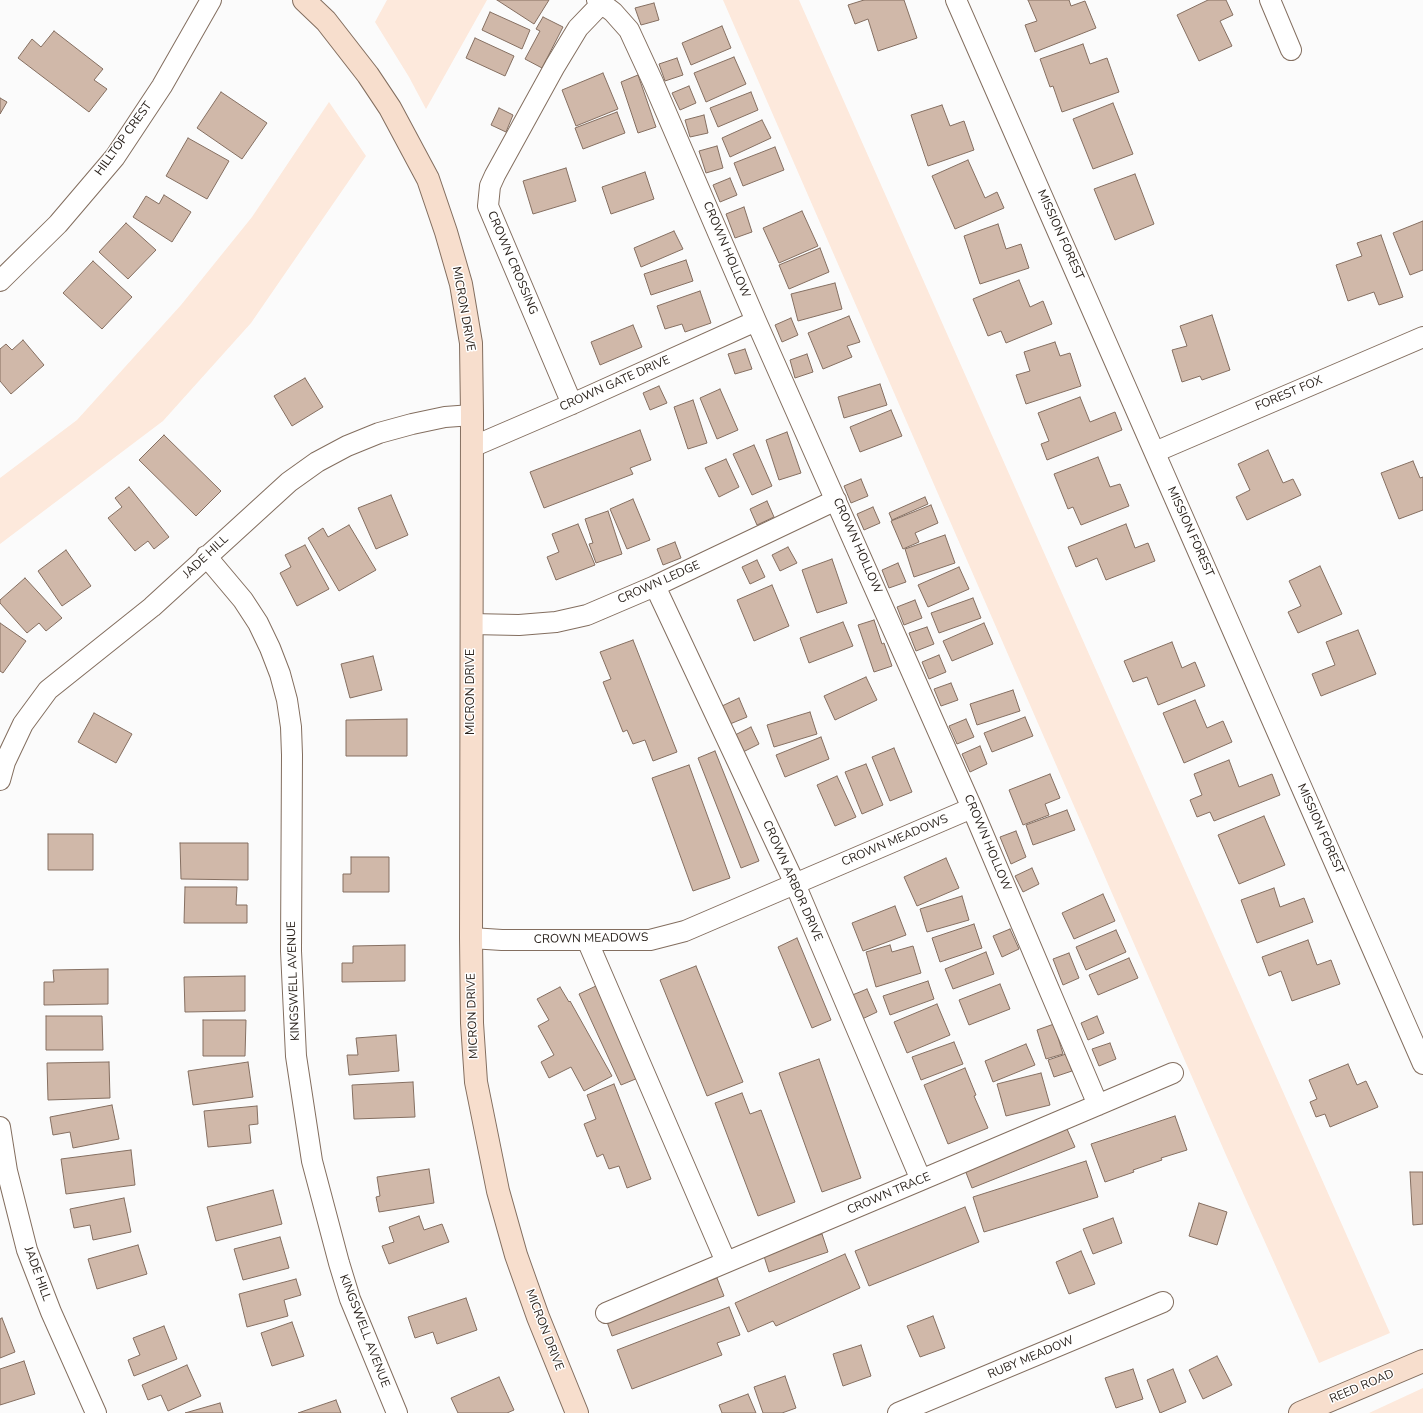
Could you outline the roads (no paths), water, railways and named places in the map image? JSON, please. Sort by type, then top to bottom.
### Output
[{"type":"street","name":"HILLTOP CREST","points":[[2,274],[58,224],[115,156],[162,86],[212,0]]},
{"type":"street","name":"MICRON DRIVE","points":[[304,0],[326,21],[368,75],[390,108],[428,179],[446,232],[460,284],[471,343],[471,938],[472,1023],[476,1082],[498,1191],[516,1255],[538,1317],[577,1413]]},
{"type":"street","name":"MISSION FOREST","points":[[956,0],[1423,1064]]},
{"type":"street","points":[[1270,0],[1291,50]]},
{"type":"street","name":"CROWN HOLLOW","points":[[599,2],[613,12],[629,30],[972,808],[1098,1105]]},
{"type":"street","name":"CROWN CROSSING","points":[[572,404],[488,206],[490,186],[495,175],[551,73],[578,28],[599,2]]},
{"type":"street","name":"CROWN GATE DRIVE","points":[[472,447],[572,404],[756,321]]},
{"type":"street","name":"FOREST FOX","points":[[1155,452],[1423,338]]},
{"type":"street","name":"JADE HILL","points":[[0,780],[5,762],[23,724],[48,690],[152,607],[288,482],[317,462],[347,446],[379,433],[445,417],[472,415]]},
{"type":"street","name":"CROWN LEDGE","points":[[471,624],[519,625],[556,622],[587,615],[655,586],[836,500]]},
{"type":"street","name":"KINGSWELL AVENUE","points":[[206,556],[243,600],[258,623],[275,660],[287,700],[291,727],[292,755],[291,951],[296,1056],[312,1161],[350,1299],[396,1413]]},
{"type":"street","name":"CROWN ARBOR DRIVE","points":[[655,586],[795,884],[921,1180]]},
{"type":"street","name":"CROWN MEADOWS","points":[[471,938],[502,940],[650,940],[685,931],[972,808]]},
{"type":"street","points":[[587,940],[726,1262]]},
{"type":"street","name":"CROWN TRACE","points":[[606,1313],[1172,1073]]},
{"type":"street","name":"JADE HILL","points":[[0,1127],[7,1171],[27,1250],[51,1312],[96,1413]]},
{"type":"street","name":"RUBY MEADOW","points":[[898,1413],[1163,1302]]},
{"type":"street","name":"REED ROAD","points":[[1300,1413],[1423,1361]]}]
